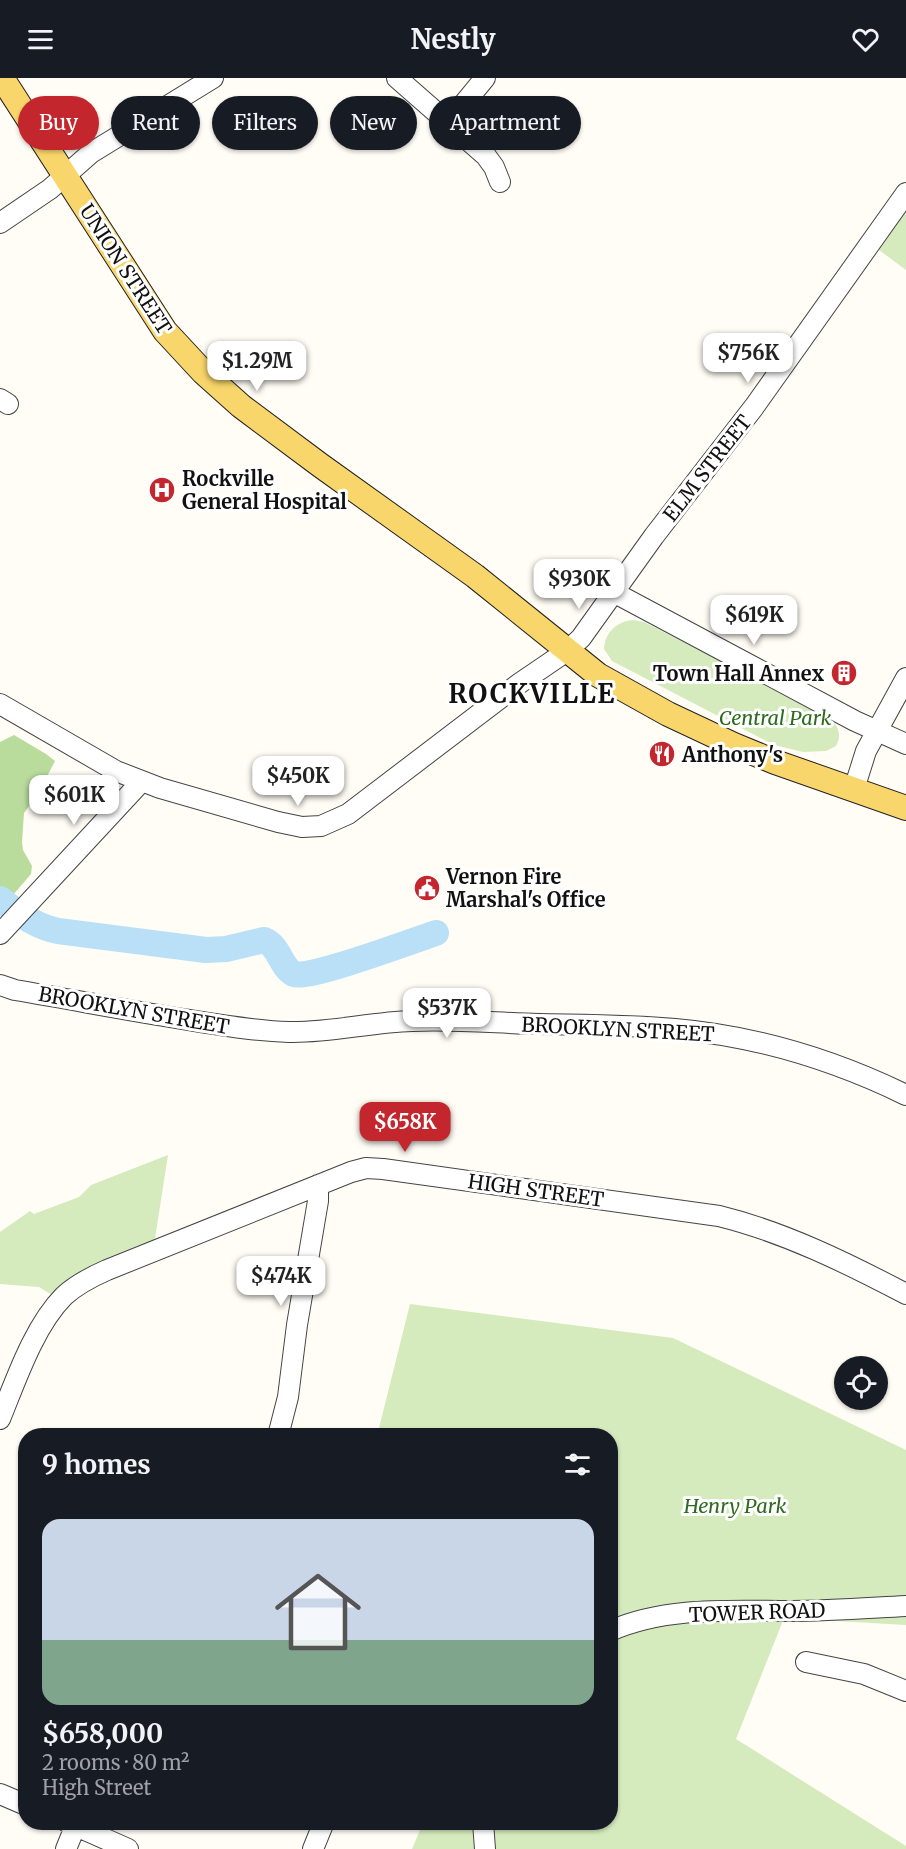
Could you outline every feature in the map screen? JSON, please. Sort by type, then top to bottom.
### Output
[{"type":"main road","name":"UNION STREET","points":[[2,78],[172,339],[203,372],[283,438],[475,576],[598,675],[708,734],[775,762],[906,808]]},
{"type":"street","points":[[0,223],[50,189],[99,147],[213,78]]},
{"type":"street","points":[[397,78],[429,106]]},
{"type":"street","points":[[470,96],[485,78]]},
{"type":"street","points":[[479,150],[494,167],[501,182]]},
{"type":"street","name":"ELM STREET","points":[[0,704],[117,771],[141,782],[302,827],[321,826],[336,821],[356,809],[487,708],[567,651],[581,638],[648,544],[760,399],[906,193]]},
{"type":"street","points":[[615,592],[876,732],[906,744]]},
{"type":"street","points":[[854,789],[864,758],[876,732],[906,678]]},
{"type":"street","points":[[0,934],[141,782]]},
{"type":"street","name":"BROOKLYN STREET","points":[[0,985],[15,990],[265,1031],[340,1030],[408,1021],[450,1020],[692,1031],[743,1039],[795,1052],[854,1072],[906,1095]]},
{"type":"street","name":"HIGH STREET","points":[[0,1419],[43,1326],[57,1304],[72,1289],[107,1270],[359,1169],[383,1168],[707,1214],[744,1223],[800,1244],[906,1294]]},
{"type":"street","points":[[280,1428],[288,1397],[297,1325],[318,1202],[318,1185]]},
{"type":"street","name":"TOWER ROAD","points":[[618,1629],[652,1618],[696,1612],[814,1611],[906,1606]]},
{"type":"street","points":[[806,1662],[864,1674],[906,1691]]},
{"type":"street","points":[[0,1794],[18,1802]]},
{"type":"street","points":[[66,1849],[71,1830]]},
{"type":"street","points":[[86,1830],[128,1849]]},
{"type":"street","points":[[313,1849],[321,1830]]},
{"type":"street","points":[[484,1830],[485,1849]]},
{"type":"green space","points":[[906,211],[906,270],[879,250]]},
{"type":"green space","name":"Central Park","points":[[634,620],[644,622],[823,713],[839,732],[836,746],[826,751],[803,752],[774,745],[612,661],[604,649],[609,633],[617,625]]},
{"type":"green space","points":[[14,735],[55,761],[38,794],[24,813],[22,842],[23,850],[32,866],[31,874],[0,910],[0,742]]},
{"type":"green space","points":[[168,1155],[154,1245],[139,1245],[107,1258],[73,1278],[52,1295],[39,1287],[0,1284],[0,1232],[30,1211],[34,1214],[79,1197],[91,1185]]},
{"type":"green space","name":"Henry Park","points":[[410,1304],[673,1338],[906,1450],[906,1625],[784,1618],[736,1739],[906,1846],[906,1849],[412,1849],[420,1830],[618,1830],[618,1428],[379,1428]]},
{"type":"waterway","points":[[0,899],[34,922],[58,931],[206,950],[226,949],[264,940],[273,947],[289,971],[294,974],[340,966],[436,933]]},
{"type":"place","name":"Rockville General Hospital","points":[[162,490]]},
{"type":"place","name":"Town Hall Annex","points":[[844,673]]},
{"type":"place","name":"Anthony's","points":[[662,754]]},
{"type":"place","name":"Vernon Fire Marshal's Office","points":[[427,888]]},
{"type":"district","name":"ROCKVILLE","points":[[532,693]]}]
